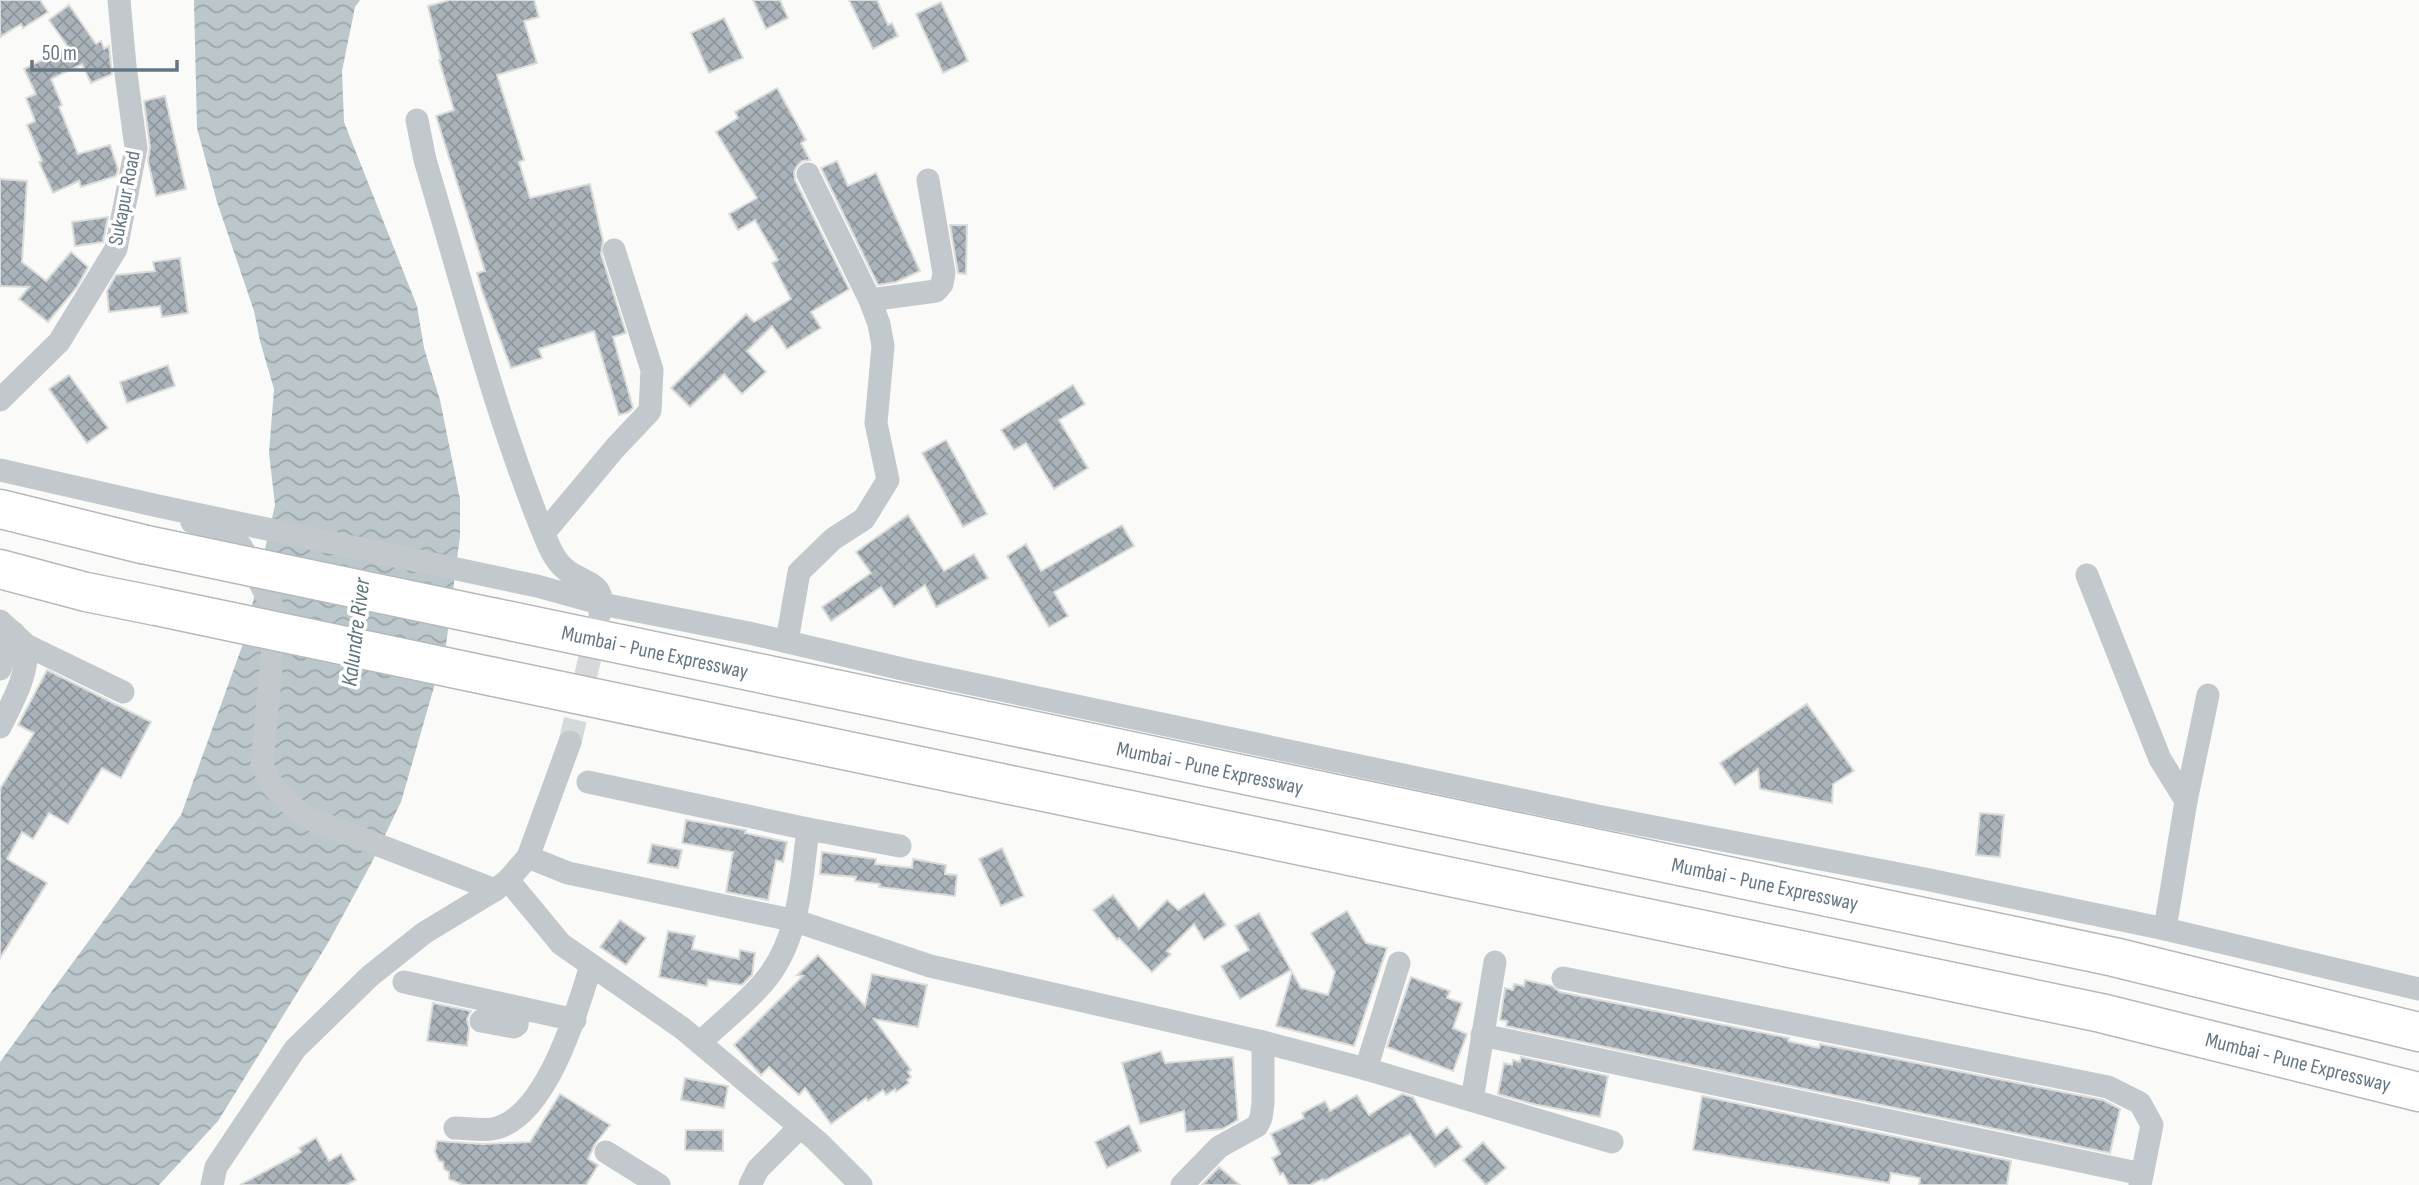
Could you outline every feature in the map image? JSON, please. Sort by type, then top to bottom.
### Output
[{"type":"highway","name":"Mumbai - Pune Expressway","points":[[0,509],[142,544],[2114,957],[2419,1032]]},
{"type":"highway","name":"Mumbai - Pune Expressway","points":[[0,569],[86,592],[2101,1013],[2419,1092]]},
{"type":"street","name":"Sukapur Road","points":[[0,400],[59,342],[116,249],[136,148],[119,0]]},
{"type":"street","points":[[417,120],[425,160],[510,447],[554,559],[569,573],[587,580],[597,588],[601,611]]},
{"type":"street","points":[[787,641],[799,572],[833,539],[864,519],[888,480],[876,423],[883,345],[879,324],[870,300],[808,174]]},
{"type":"street","points":[[870,300],[936,292],[942,284],[944,273],[928,180]]},
{"type":"street","points":[[544,533],[615,448],[650,411],[652,370],[614,250]]},
{"type":"street","points":[[0,470],[537,586],[601,611],[787,641],[911,671],[1597,816],[2165,929],[2419,989]]},
{"type":"street","points":[[158,506],[241,546],[276,614],[262,765],[274,788],[303,816],[501,885],[561,944],[682,1028],[817,1141],[861,1185]]},
{"type":"street","points":[[2087,575],[2160,759],[2186,801]]},
{"type":"street","points":[[0,669],[13,633]]},
{"type":"street","points":[[13,633],[123,692]]},
{"type":"street","points":[[0,727],[28,662],[13,633]]},
{"type":"street","points":[[2165,929],[2186,801],[2208,695]]},
{"type":"street","points":[[210,1184],[216,1167],[295,1049],[370,976],[424,933],[501,885],[528,857],[570,743]]},
{"type":"street","points":[[588,782],[808,830],[900,846]]},
{"type":"street","points":[[700,1043],[762,984],[778,962],[796,921],[808,830]]},
{"type":"street","points":[[528,857],[568,873],[796,921],[930,966],[1263,1042],[1366,1069],[1612,1142]]},
{"type":"street","points":[[1472,1100],[1495,962]]},
{"type":"street","points":[[1366,1069],[1399,963]]},
{"type":"street","points":[[455,1128],[493,1129],[516,1118],[537,1094],[557,1063],[575,1020],[591,965]]},
{"type":"street","points":[[1482,1035],[2141,1179],[2152,1125],[2140,1102],[2108,1087],[1563,978]]},
{"type":"street","points":[[404,982],[575,1020]]},
{"type":"street","points":[[481,1021],[514,1027],[517,1025],[520,1008]]},
{"type":"street","points":[[1182,1185],[1219,1147],[1257,1126],[1263,1103],[1263,1042]]},
{"type":"street","points":[[750,1185],[758,1170],[799,1128]]},
{"type":"street","points":[[606,1152],[659,1185]]},
{"type":"water","name":"Kalundre River","points":[[194,0],[360,0],[355,7],[342,71],[344,122],[417,306],[424,348],[440,400],[460,499],[460,536],[446,645],[401,802],[328,943],[218,1121],[159,1185],[0,1185],[0,1062],[181,815],[244,641],[275,505],[269,453],[274,389],[254,311],[217,202],[197,128]]},
{"type":"building","points":[[0,0],[40,0],[48,12],[23,28],[21,24],[0,37]]},
{"type":"building","points":[[450,0],[534,0],[539,17],[524,21],[537,63],[497,75],[524,160],[519,162],[530,198],[590,184],[603,241],[601,254],[626,333],[613,337],[633,408],[629,412],[619,415],[594,331],[539,349],[542,358],[511,368],[482,291],[477,273],[485,271],[436,116],[454,110],[439,60],[428,6]]},
{"type":"building","points":[[753,0],[780,0],[788,18],[766,29]]},
{"type":"building","points":[[849,0],[877,0],[888,25],[892,23],[898,36],[873,49]]},
{"type":"building","points":[[941,2],[968,61],[943,73],[916,14]]},
{"type":"building","points":[[69,5],[96,44],[101,41],[104,49],[109,46],[112,74],[91,83],[82,64],[51,79],[62,105],[59,107],[78,154],[110,145],[118,169],[116,176],[81,187],[79,181],[53,193],[27,125],[35,121],[26,98],[36,94],[24,69],[68,47],[49,20]]},
{"type":"building","points":[[724,18],[743,58],[709,73],[691,33]]},
{"type":"building","points":[[777,88],[806,140],[801,143],[810,160],[802,161],[797,166],[794,172],[795,180],[849,289],[811,312],[821,328],[787,349],[772,326],[747,351],[766,372],[742,394],[724,374],[690,407],[671,388],[746,314],[754,322],[791,299],[772,263],[778,260],[755,220],[738,230],[729,214],[757,198],[716,132],[738,118],[735,112]]},
{"type":"building","points":[[165,96],[186,189],[156,196],[148,161],[150,147],[144,101]]},
{"type":"building","points":[[837,161],[848,186],[876,173],[920,271],[896,282],[878,285],[821,168]]},
{"type":"building","points":[[0,179],[27,181],[22,262],[46,281],[71,252],[88,267],[77,287],[48,322],[19,299],[29,287],[0,286]]},
{"type":"building","points":[[108,217],[103,242],[75,246],[72,222]]},
{"type":"building","points":[[950,225],[967,225],[966,274],[958,273]]},
{"type":"building","points":[[180,258],[188,313],[162,317],[160,306],[109,312],[107,291],[116,275],[155,271],[153,262]]},
{"type":"building","points":[[168,365],[175,386],[127,403],[120,382]]},
{"type":"building","points":[[69,375],[108,428],[87,443],[49,389]]},
{"type":"building","points":[[1073,385],[1085,404],[1059,420],[1088,468],[1054,489],[1026,443],[1014,450],[1001,430]]},
{"type":"building","points":[[946,440],[987,514],[963,527],[922,453]]},
{"type":"building","points":[[908,515],[944,571],[974,554],[988,578],[936,607],[925,585],[894,607],[881,587],[831,621],[822,607],[871,573],[856,552]]},
{"type":"building","points":[[1122,525],[1134,546],[1054,592],[1068,616],[1049,627],[1007,556],[1026,544],[1041,571]]},
{"type":"building","points":[[47,670],[151,722],[121,778],[102,768],[68,824],[49,813],[33,839],[22,832],[7,859],[47,883],[0,958],[0,789],[34,733],[18,725]]},
{"type":"building","points":[[1807,704],[1854,771],[1833,784],[1832,803],[1760,789],[1758,769],[1735,785],[1720,763]]},
{"type":"building","points":[[1980,813],[2004,815],[2000,857],[1976,855]]},
{"type":"building","points":[[686,820],[746,830],[745,833],[787,842],[783,862],[776,860],[768,900],[726,892],[733,852],[682,843]]},
{"type":"building","points":[[652,844],[682,850],[678,868],[648,863]]},
{"type":"building","points":[[1002,848],[1024,896],[1001,906],[979,859]]},
{"type":"building","points":[[822,852],[876,859],[875,864],[912,868],[913,859],[946,865],[945,874],[957,875],[955,896],[879,887],[880,884],[855,881],[856,877],[820,874]]},
{"type":"building","points":[[1204,893],[1226,925],[1204,940],[1194,924],[1167,951],[1171,954],[1152,972],[1119,938],[1117,940],[1093,910],[1113,895],[1139,929],[1167,900],[1178,910]]},
{"type":"building","points":[[1347,911],[1366,943],[1387,948],[1354,1046],[1276,1026],[1292,972],[1301,988],[1328,995],[1335,972],[1311,933]]},
{"type":"building","points":[[1259,913],[1291,970],[1240,999],[1221,966],[1249,950],[1235,926]]},
{"type":"building","points":[[620,920],[646,938],[626,965],[600,947]]},
{"type":"building","points":[[668,931],[695,936],[692,949],[739,959],[740,950],[755,953],[752,975],[742,985],[708,980],[707,986],[659,977]]},
{"type":"building","points":[[818,955],[865,1006],[872,974],[927,985],[918,1027],[874,1019],[911,1070],[908,1072],[911,1077],[907,1080],[909,1083],[896,1092],[895,1089],[886,1095],[883,1090],[868,1101],[866,1098],[831,1124],[805,1088],[799,1095],[769,1067],[761,1075],[734,1045],[803,976],[797,975]]},
{"type":"building","points":[[1411,977],[1450,991],[1447,998],[1462,1003],[1453,1028],[1467,1034],[1453,1071],[1387,1047]]},
{"type":"building","points":[[1525,980],[1552,986],[1560,992],[1789,1038],[1788,1041],[1819,1048],[1820,1044],[2103,1100],[2120,1109],[2110,1153],[1506,1026],[1507,1021],[1500,1020],[1505,988],[1513,990],[1514,984],[1524,986]]},
{"type":"building","points":[[433,1003],[471,1011],[467,1019],[467,1046],[427,1041]]},
{"type":"building","points":[[1161,1051],[1165,1063],[1233,1057],[1238,1120],[1222,1129],[1186,1132],[1184,1111],[1140,1124],[1122,1063]]},
{"type":"building","points":[[1521,1057],[1608,1076],[1600,1117],[1498,1094],[1504,1063],[1512,1065],[1513,1060],[1520,1062]]},
{"type":"building","points":[[685,1078],[728,1086],[724,1108],[681,1100]]},
{"type":"building","points":[[560,1094],[610,1125],[595,1144],[588,1159],[598,1165],[586,1185],[463,1185],[449,1179],[449,1172],[444,1169],[443,1162],[439,1161],[435,1152],[437,1141],[483,1144],[530,1142]]},
{"type":"building","points":[[1402,1094],[1413,1097],[1436,1136],[1447,1127],[1462,1147],[1435,1167],[1410,1134],[1324,1181],[1323,1179],[1310,1185],[1289,1185],[1283,1173],[1280,1175],[1272,1158],[1280,1154],[1271,1134],[1304,1118],[1302,1113],[1325,1101],[1330,1111],[1357,1095],[1369,1115]]},
{"type":"building","points":[[1702,1096],[2011,1161],[2007,1185],[1919,1185],[1920,1178],[1891,1173],[1889,1183],[1693,1150]]},
{"type":"building","points":[[1129,1125],[1141,1151],[1107,1168],[1095,1142]]},
{"type":"building","points":[[686,1130],[723,1130],[723,1151],[685,1150]]},
{"type":"building","points":[[316,1138],[329,1161],[341,1154],[356,1180],[346,1185],[240,1185],[301,1152],[299,1148]]},
{"type":"building","points":[[1483,1142],[1506,1168],[1486,1185],[1463,1160]]},
{"type":"building","points":[[1219,1167],[1240,1185],[1202,1185]]},
{"type":"tunnel","points":[[570,742],[597,628]]}]
